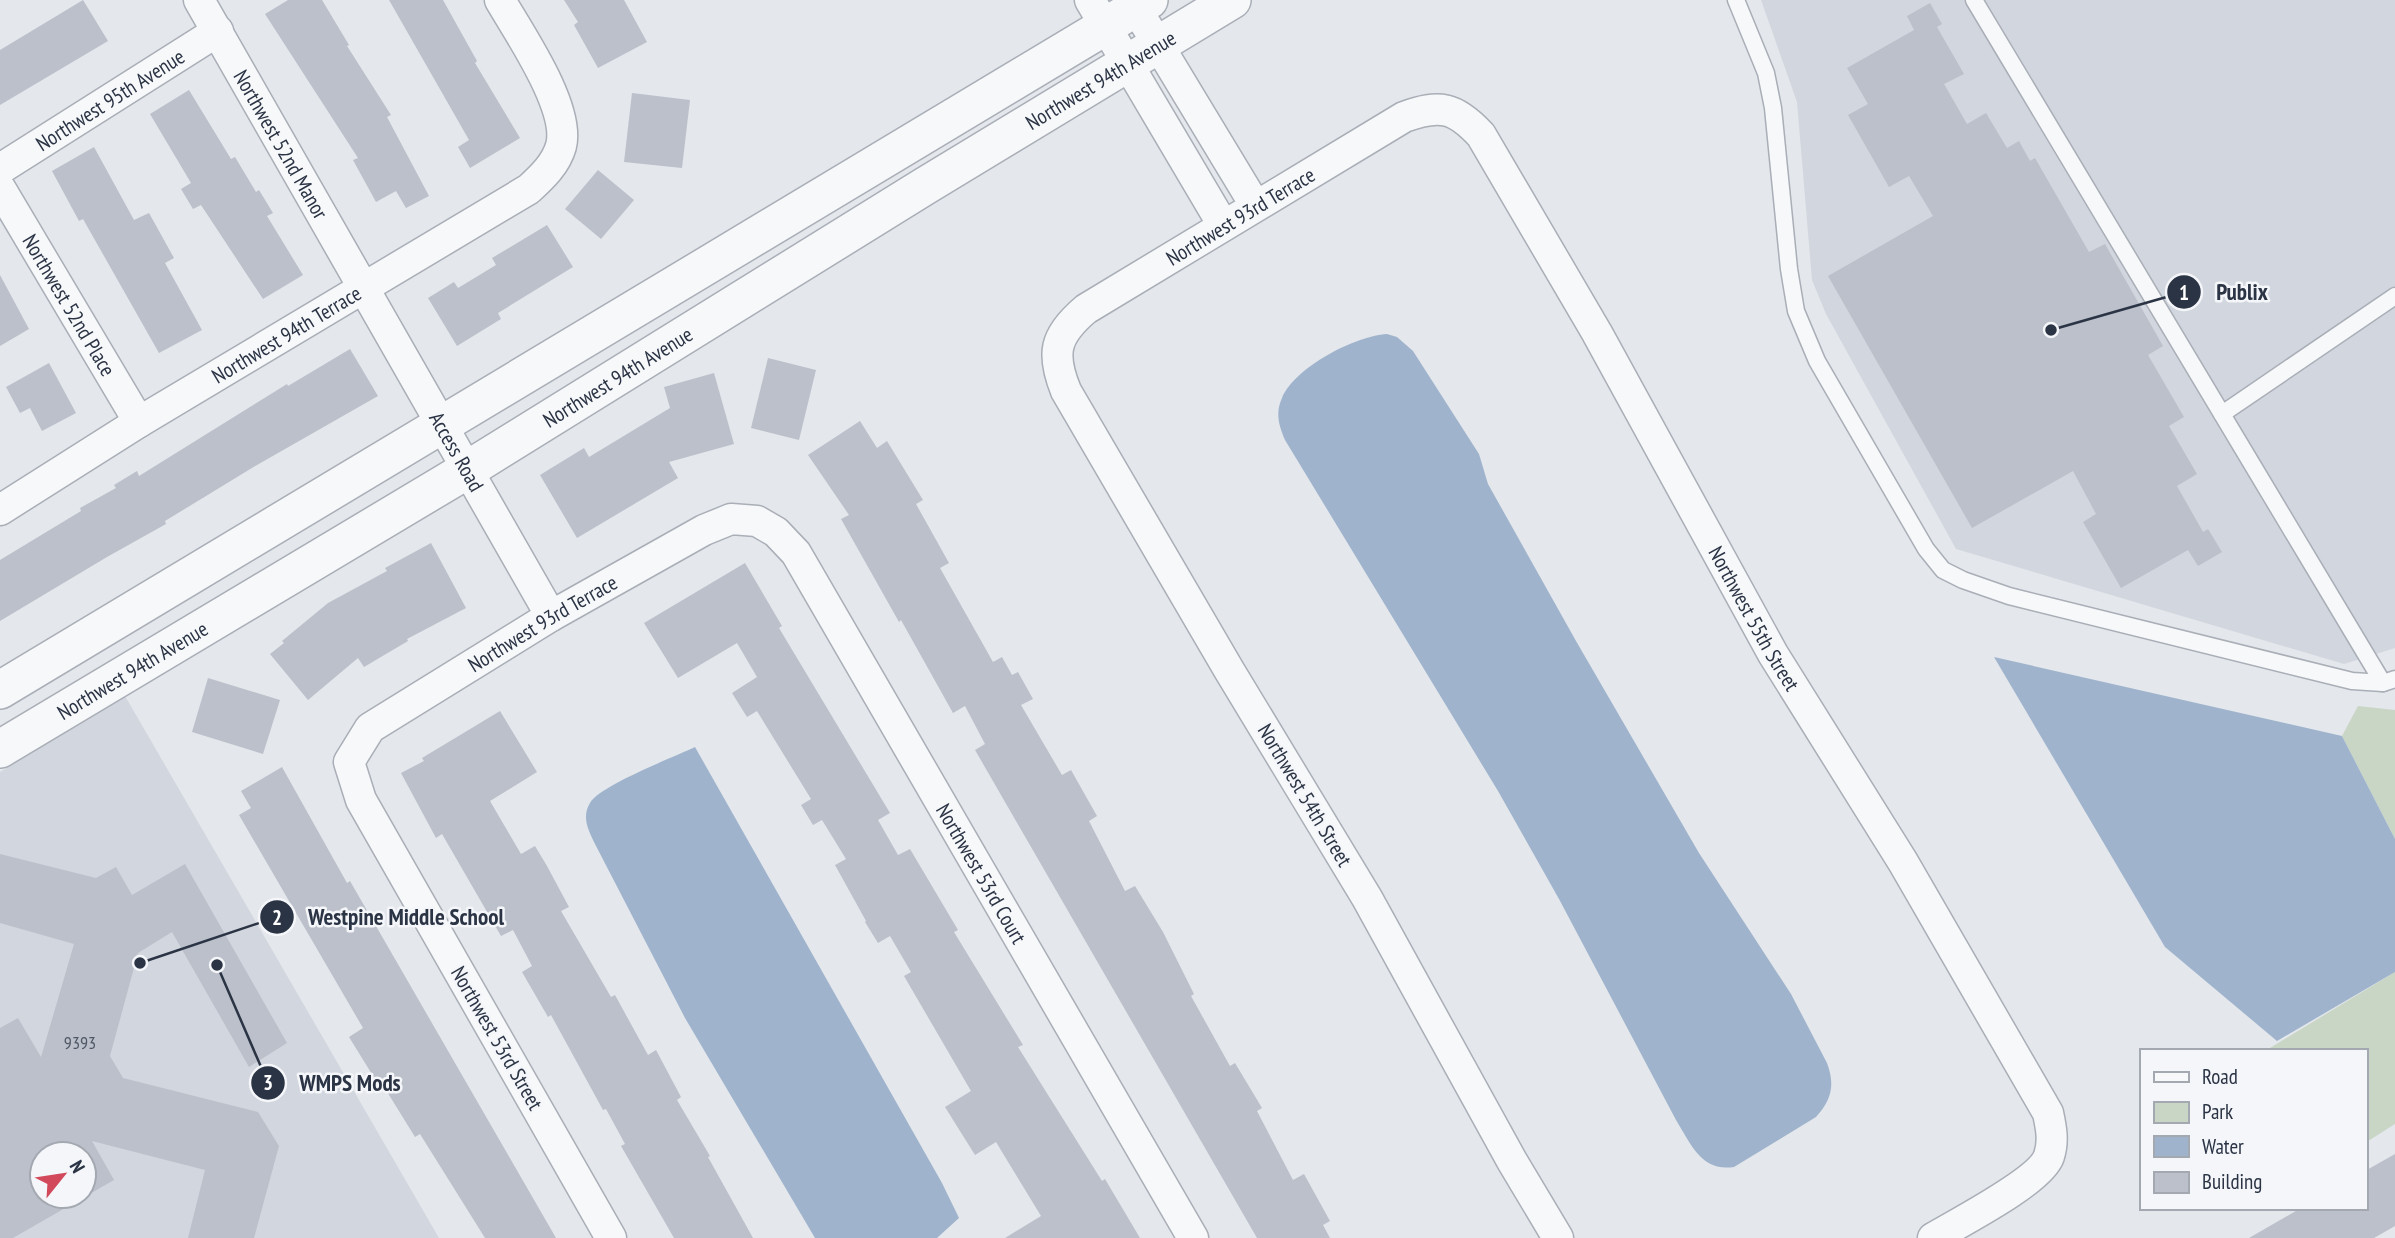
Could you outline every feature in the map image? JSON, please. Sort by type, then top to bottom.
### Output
[{"type":"street","name":"Northwest 52nd Manor","points":[[200,0],[365,288]]},
{"type":"street","name":"Northwest 94th Terrace","points":[[0,510],[139,422],[529,189],[547,172],[561,145],[559,110],[545,77],[500,0]]},
{"type":"street","name":"Northwest 94th Avenue","points":[[0,749],[467,470],[925,186],[1232,0]]},
{"type":"street","name":"Northwest 94th Avenue","points":[[0,690],[441,426],[1097,13],[1138,3]]},
{"type":"street","points":[[1138,3],[1158,45],[1255,205]]},
{"type":"street","points":[[1097,13],[1223,225]]},
{"type":"street","name":"Northwest 95th Avenue","points":[[0,169],[218,32]]},
{"type":"street","name":"Northwest 93rd Terrace","points":[[1056,351],[1071,321],[1086,309],[1404,117],[1426,109],[1445,109]]},
{"type":"street","name":"Northwest 55th Street","points":[[1445,109],[1466,118],[1481,135],[1597,333],[1773,654],[1903,862],[2048,1113],[2052,1136],[2049,1159],[2030,1179],[1933,1238]]},
{"type":"street","name":"Northwest 52nd Place","points":[[0,188],[139,422]]},
{"type":"street","name":"Access Road","points":[[365,288],[551,616]]},
{"type":"street","name":"Northwest 54th Street","points":[[1056,351],[1058,371],[1066,391],[1367,898],[1512,1161],[1558,1238]]},
{"type":"street","name":"Northwest 93rd Terrace","points":[[349,762],[370,728],[551,616],[704,530],[731,519],[757,520]]},
{"type":"street","name":"Northwest 53rd Court","points":[[757,520],[776,532],[796,553],[1193,1238]]},
{"type":"street","name":"Northwest 53rd Street","points":[[349,762],[361,800],[611,1238]]},
{"type":"lane","points":[[1736,0],[1766,74],[1773,108],[1789,269],[1796,311],[1824,373],[1926,549],[1943,570],[1963,580],[2022,599],[2352,681],[2389,681]]},
{"type":"lane","points":[[1974,0],[2222,414],[2389,681]]},
{"type":"lane","points":[[2222,414],[2395,296]]},
{"type":"shaded area","points":[[1761,0],[2395,0],[2395,648],[2344,664],[1956,549],[1826,314],[1812,280],[1797,102]]},
{"type":"shaded area","points":[[125,696],[439,1238],[0,1238],[0,772]]},
{"type":"green space","points":[[2358,706],[2395,710],[2395,839],[2342,736]]},
{"type":"green space","points":[[2395,972],[2395,1124],[2367,1142],[2367,1049],[2268,1049]]},
{"type":"water","points":[[1387,334],[1397,337],[1413,351],[1479,454],[1488,484],[1576,641],[1699,853],[1791,994],[1827,1063],[1831,1078],[1829,1098],[1816,1117],[1734,1167],[1713,1165],[1705,1161],[1687,1138],[1498,791],[1285,440],[1279,409],[1289,386],[1299,375],[1343,347],[1359,340]]},
{"type":"water","points":[[1994,657],[2342,736],[2395,839],[2395,972],[2277,1041],[2165,947]]},
{"type":"water","points":[[695,747],[942,1183],[959,1218],[937,1238],[815,1238],[685,1018],[595,844],[586,814],[596,796],[622,780]]},
{"type":"building","points":[[83,0],[108,41],[0,105],[0,50]]},
{"type":"building","points":[[288,0],[322,0],[349,45],[347,46],[391,115],[387,117],[429,196],[406,208],[396,191],[376,202],[353,160],[358,158],[265,14]]},
{"type":"building","points":[[389,0],[443,0],[477,61],[475,63],[520,138],[470,168],[458,147],[469,140]]},
{"type":"building","points":[[564,0],[624,0],[647,42],[598,68],[574,25],[578,22]]},
{"type":"building","points":[[1930,3],[1942,24],[1937,27],[1964,74],[1944,84],[1967,124],[1986,113],[2007,148],[2019,141],[2030,161],[2035,158],[2089,252],[2105,244],[2163,346],[2148,355],[2184,417],[2169,426],[2197,474],[2177,486],[2203,532],[2208,529],[2222,552],[2198,566],[2188,550],[2121,588],[2083,522],[2096,514],[2073,471],[1972,528],[1828,276],[1933,216],[1909,176],[1889,187],[1848,115],[1868,104],[1847,68],[1914,30],[1907,16]]},
{"type":"building","points":[[189,90],[231,159],[235,157],[256,192],[259,190],[273,213],[267,216],[303,275],[263,299],[201,205],[193,209],[181,189],[191,183],[150,114]]},
{"type":"building","points":[[632,93],[690,100],[682,168],[624,162]]},
{"type":"building","points":[[94,147],[134,220],[149,213],[174,258],[165,263],[202,330],[159,353],[83,219],[79,221],[52,171]]},
{"type":"building","points":[[598,170],[634,200],[601,239],[565,209]]},
{"type":"building","points":[[547,225],[573,267],[498,313],[501,319],[457,346],[428,298],[454,282],[458,288],[496,265],[492,258]]},
{"type":"building","points":[[0,275],[29,329],[0,346]]},
{"type":"building","points":[[350,349],[378,396],[257,465],[165,521],[166,524],[0,621],[0,560],[81,511],[80,508],[116,488],[114,485],[137,471],[139,476],[287,384],[288,386]]},
{"type":"building","points":[[768,358],[816,370],[799,440],[751,428]]},
{"type":"building","points":[[49,363],[76,413],[42,431],[30,408],[20,413],[6,387]]},
{"type":"building","points":[[714,373],[734,444],[669,462],[678,478],[577,538],[540,475],[584,448],[589,457],[670,408],[664,387]]},
{"type":"building","points":[[860,421],[877,448],[887,441],[923,500],[916,504],[949,563],[940,568],[993,662],[1002,657],[1012,675],[1018,672],[1033,699],[1021,705],[1062,775],[1071,770],[1097,816],[1089,821],[1125,891],[1135,886],[1163,932],[1194,994],[1191,996],[1230,1066],[1235,1063],[1262,1108],[1257,1111],[1293,1180],[1304,1174],[1330,1221],[1323,1225],[1330,1238],[1257,1238],[975,750],[985,744],[965,706],[953,713],[901,620],[899,622],[841,519],[849,515],[808,455]]},
{"type":"building","points":[[431,543],[466,608],[407,639],[408,641],[364,667],[358,658],[308,700],[270,654],[328,603]]},
{"type":"building","points":[[745,563],[782,626],[779,628],[890,813],[878,820],[898,855],[910,849],[958,930],[954,932],[1023,1045],[1018,1047],[1102,1181],[1105,1179],[1140,1238],[1005,1238],[1041,1216],[996,1142],[975,1155],[945,1107],[971,1091],[904,976],[911,972],[890,936],[878,943],[865,922],[835,865],[846,859],[822,820],[813,825],[801,805],[811,799],[757,711],[747,717],[732,693],[757,677],[737,643],[678,678],[644,623]]},
{"type":"building","points":[[208,678],[280,700],[263,754],[192,732]]},
{"type":"building","points":[[500,711],[537,772],[490,801],[521,854],[535,846],[569,907],[561,911],[611,997],[615,995],[648,1055],[656,1050],[681,1097],[677,1100],[753,1238],[674,1238],[621,1146],[625,1144],[606,1109],[603,1110],[551,1015],[548,1017],[522,972],[532,966],[513,930],[501,936],[442,834],[436,838],[401,773]]},
{"type":"building","points":[[282,767],[347,883],[350,881],[556,1238],[485,1238],[420,1134],[415,1137],[349,1037],[363,1028],[239,815],[251,808],[241,791]]},
{"type":"building","points":[[0,854],[96,878],[116,867],[132,895],[185,864],[287,1043],[249,1067],[172,932],[138,953],[110,1056],[123,1078],[258,1112],[279,1146],[254,1238],[188,1238],[205,1170],[98,1143],[98,1140],[28,1140],[28,1210],[62,1210],[13,1238],[0,1238],[0,1028],[18,1018],[41,1057],[74,944],[0,923]]},
{"type":"building","points":[[98,1152],[114,1180],[98,1189]]},
{"type":"building","points":[[2395,1154],[2395,1226],[2374,1238],[2249,1238],[2298,1210],[2367,1210],[2367,1170]]},
{"type":"place","name":"Publix","points":[[2051,330]]},
{"type":"place","name":"Westpine Middle School","points":[[140,963]]},
{"type":"place","name":"WMPS Mods","points":[[217,965]]}]
